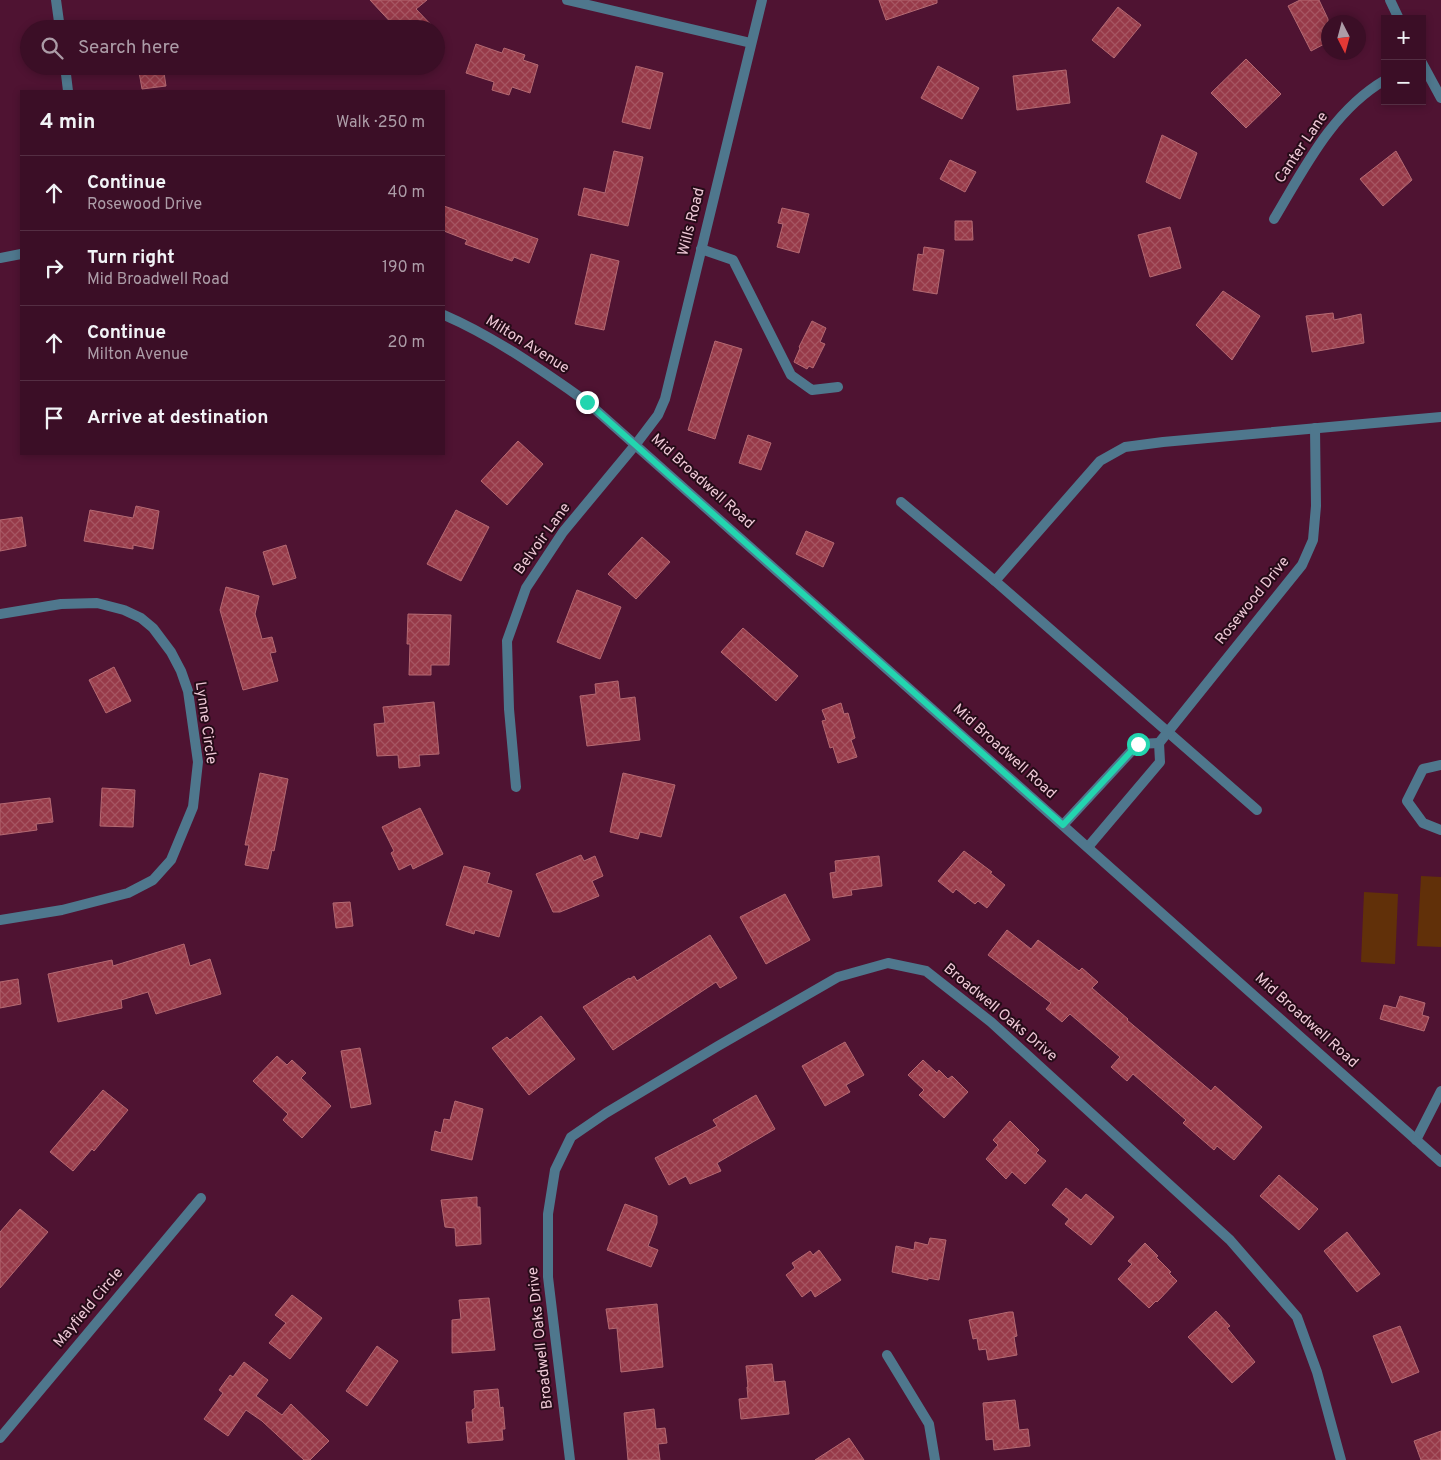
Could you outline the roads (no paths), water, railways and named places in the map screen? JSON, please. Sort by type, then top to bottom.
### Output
[{"type":"street","points":[[56,0],[59,20]]},
{"type":"street","points":[[567,0],[752,43]]},
{"type":"street","name":"Wills Road","points":[[636,444],[658,414],[665,399],[762,0]]},
{"type":"street","points":[[1390,0],[1397,15]]},
{"type":"street","points":[[1426,70],[1441,98]]},
{"type":"street","points":[[66,75],[68,90]]},
{"type":"street","name":"Canter Lane","points":[[1274,219],[1322,140],[1343,114],[1381,82]]},
{"type":"street","points":[[701,249],[733,260],[792,375],[812,390],[838,387]]},
{"type":"street","points":[[0,258],[20,254]]},
{"type":"street","name":"Milton Avenue","points":[[445,315],[527,359],[587,402],[636,444]]},
{"type":"street","points":[[994,580],[1100,461],[1125,447],[1441,417]]},
{"type":"street","name":"Rosewood Drive","points":[[1159,743],[1302,565],[1312,540],[1316,506],[1315,428]]},
{"type":"street","name":"Belvoir Lane","points":[[516,787],[507,641],[526,588],[563,532],[636,444]]},
{"type":"street","name":"Mid Broadwell Road","points":[[636,444],[1441,1162]]},
{"type":"street","points":[[901,502],[994,580],[1257,810]]},
{"type":"street","name":"Lynne Circle","points":[[0,614],[61,604],[97,603],[124,610],[141,618],[153,628],[171,652],[181,671],[188,691],[198,762],[193,807],[171,860],[153,880],[128,893],[62,910],[0,920]]},
{"type":"street","points":[[1063,825],[1138,744],[1159,743],[1160,762],[1088,847]]},
{"type":"street","points":[[1441,765],[1423,769],[1407,801],[1422,823],[1441,830]]},
{"type":"street","name":"Broadwell Oaks Drive","points":[[570,1460],[548,1278],[548,1214],[555,1170],[571,1137],[606,1113],[710,1050],[838,977],[888,963],[926,970],[991,1022],[1230,1240],[1297,1317],[1317,1372],[1342,1460]]},
{"type":"street","points":[[1416,1140],[1441,1091]]},
{"type":"street","name":"Mayfield Circle","points":[[0,1438],[200,1198]]},
{"type":"street","points":[[888,1355],[929,1424],[935,1460]]}]
